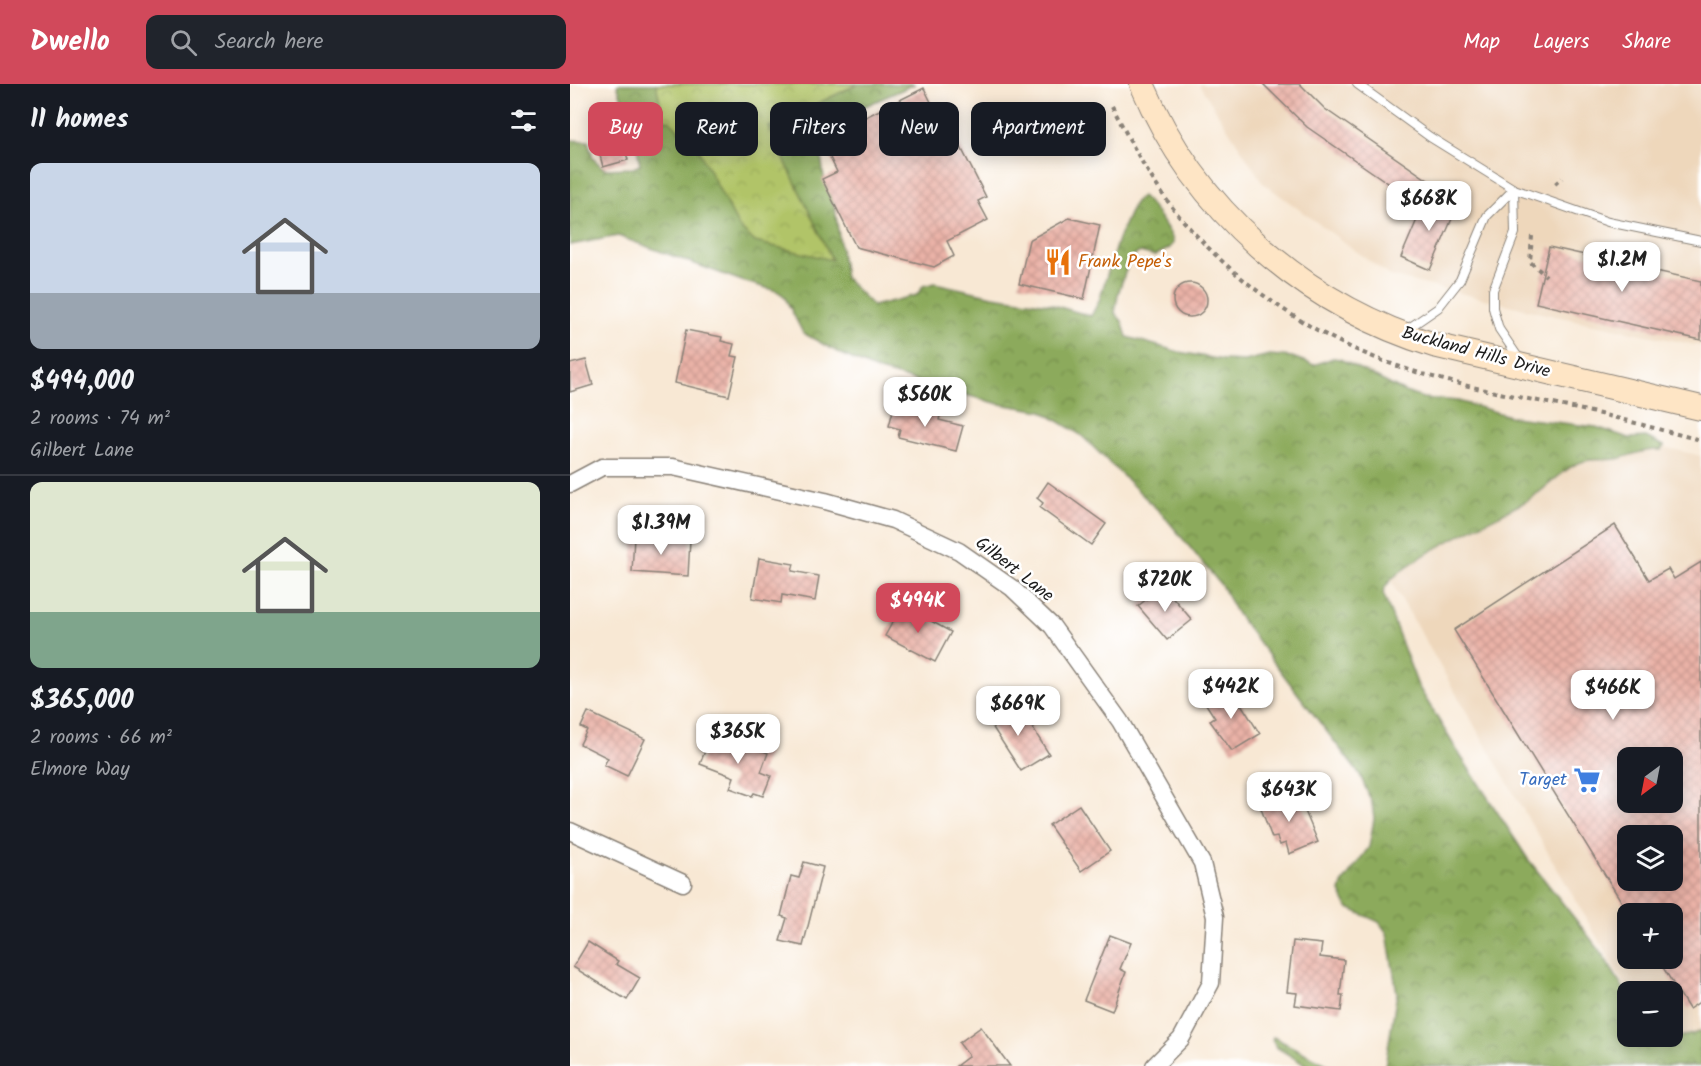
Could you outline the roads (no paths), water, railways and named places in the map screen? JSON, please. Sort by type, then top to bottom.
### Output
[{"type":"street","name":"Buckland Hills Drive","points":[[1142,84],[1165,130],[1191,171],[1218,204],[1258,246],[1314,290],[1401,334],[1434,345],[1701,408]]},
{"type":"street","name":"Gilbert Lane","points":[[570,484],[602,467],[673,467],[825,501],[893,520],[959,551],[1012,588],[1052,626],[1120,721],[1202,863],[1215,917],[1211,983],[1181,1040],[1154,1066]]},
{"type":"street","points":[[570,831],[683,883]]},
{"type":"lane","points":[[1357,84],[1430,137],[1514,189],[1608,222],[1701,241]]},
{"type":"lane","points":[[1401,334],[1438,308],[1460,280],[1487,216],[1514,189]]},
{"type":"lane","points":[[1514,189],[1515,233],[1493,290],[1493,308],[1500,329],[1524,367]]},
{"type":"place","name":"Frank Pepe's","points":[[1058,262]]},
{"type":"place","name":"Target","points":[[1587,780]]}]
